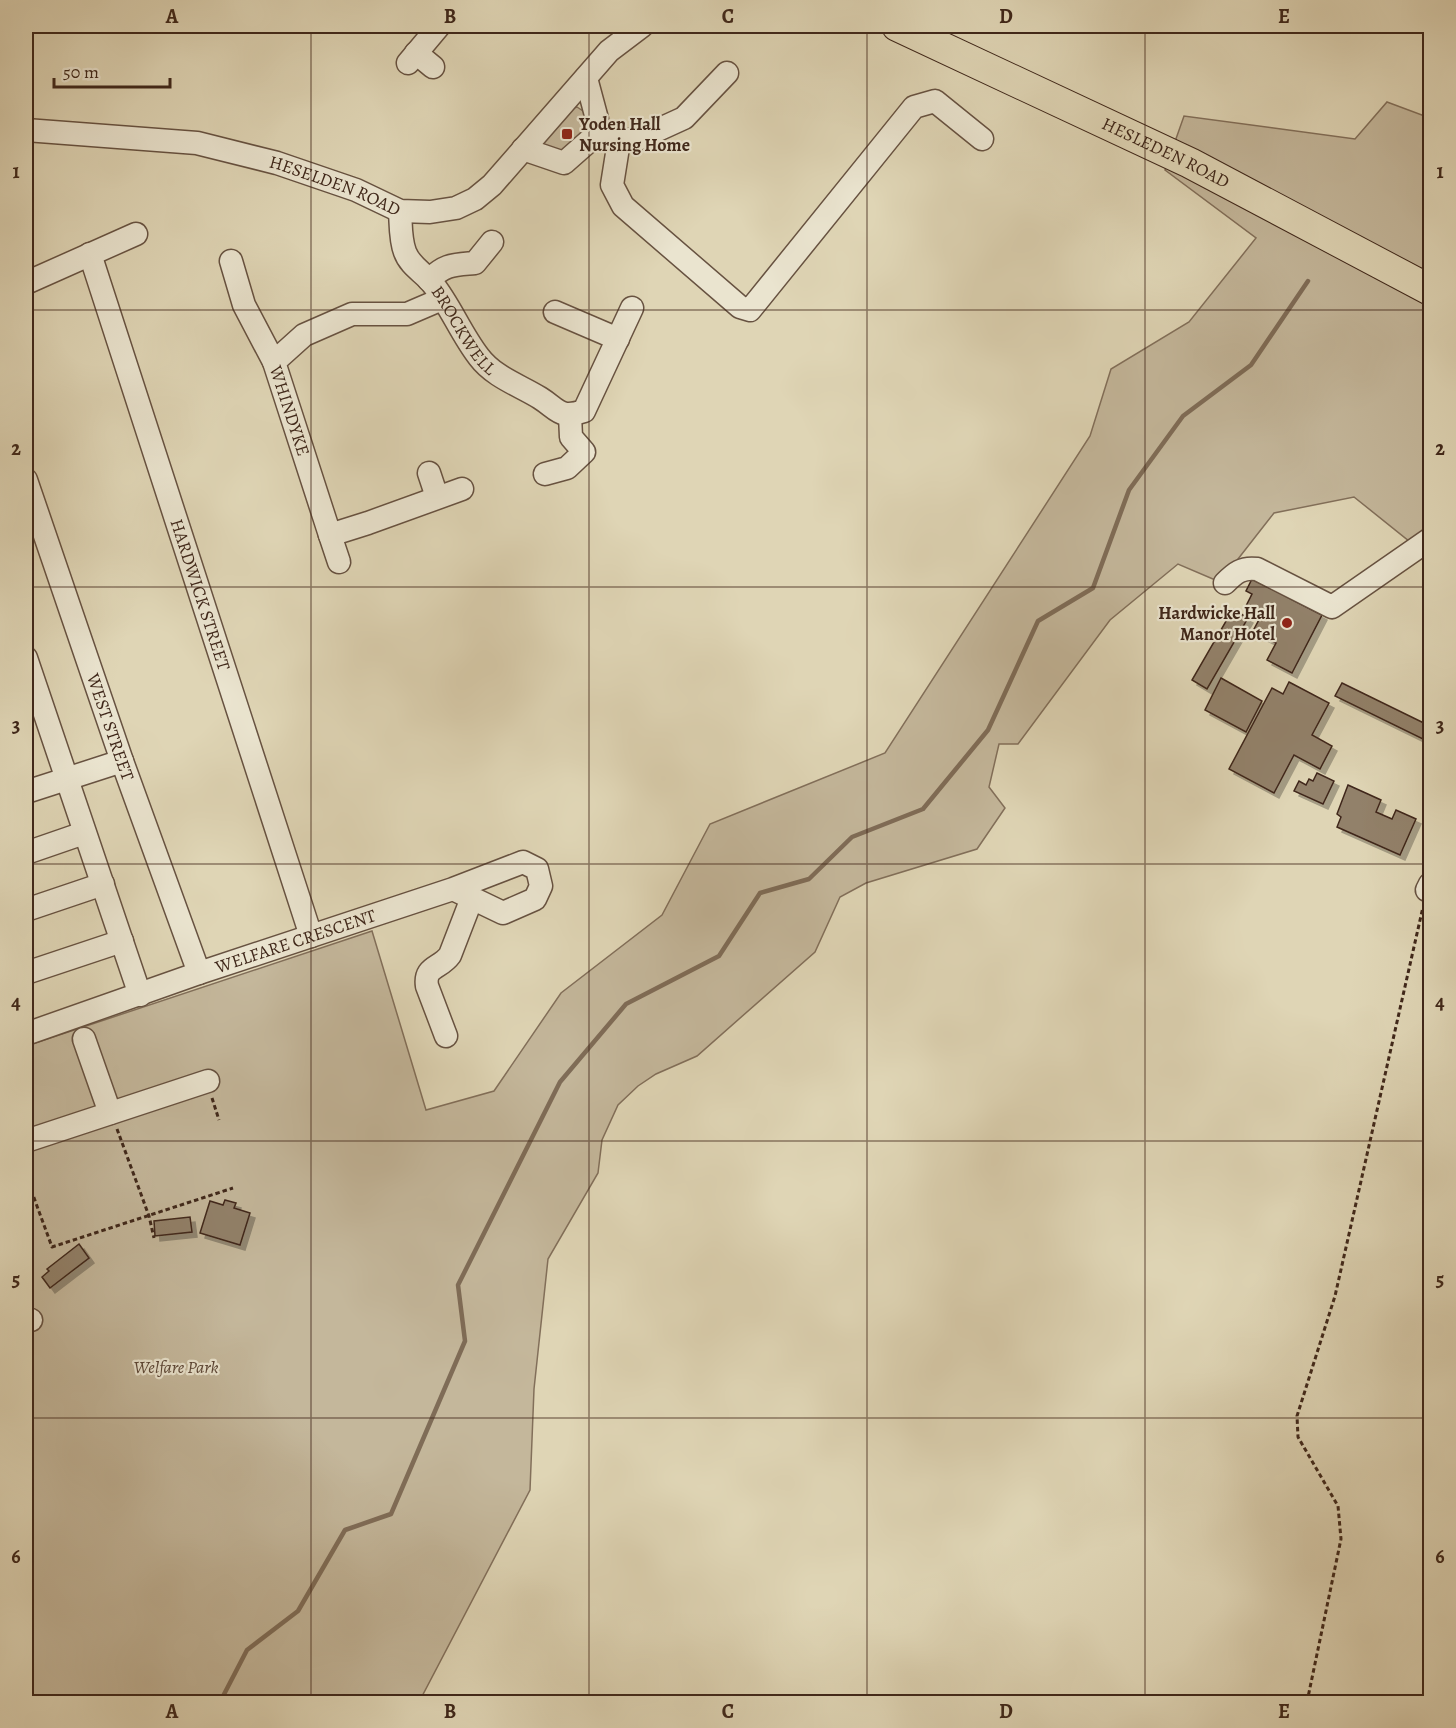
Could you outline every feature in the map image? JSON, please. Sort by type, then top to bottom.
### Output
[{"type":"main road","name":"HESLEDEN ROAD","points":[[897,26],[1190,163],[1431,290]]},
{"type":"street","points":[[419,61],[439,26]]},
{"type":"street","name":"HESELDEN ROAD","points":[[26,130],[196,143],[277,163],[356,190],[400,211],[430,212],[456,208],[475,199],[492,185],[609,51],[642,26]]},
{"type":"street","points":[[523,149],[564,163],[608,137],[638,139],[684,118],[728,73]]},
{"type":"street","points":[[586,78],[597,119],[608,137],[612,185],[623,206],[740,307],[750,310],[914,107],[935,101],[982,139]]},
{"type":"street","name":"BROCKWELL","points":[[400,211],[405,253],[413,266],[429,280],[479,358],[508,382],[540,398],[557,411],[570,415]]},
{"type":"street","points":[[26,283],[136,234]]},
{"type":"street","points":[[429,280],[440,269],[475,263],[492,242]]},
{"type":"street","name":"HARDWICK STREET","points":[[90,254],[311,936]]},
{"type":"street","points":[[231,261],[244,305],[274,362]]},
{"type":"street","name":"WHINDYKE","points":[[339,562],[274,362],[304,335],[352,314],[407,314],[442,299]]},
{"type":"street","points":[[545,474],[567,468],[584,452],[571,437],[570,415],[584,411],[632,308]]},
{"type":"street","points":[[555,312],[618,339]]},
{"type":"street","points":[[429,473],[437,497]]},
{"type":"street","name":"WEST STREET","points":[[26,480],[122,761],[199,973]]},
{"type":"street","points":[[330,535],[368,524],[462,489]]},
{"type":"street","points":[[1225,583],[1238,571],[1248,567],[1257,568],[1332,607],[1431,539]]},
{"type":"street","points":[[26,658],[140,994]]},
{"type":"street","points":[[26,792],[122,761]]},
{"type":"street","points":[[26,853],[84,833]]},
{"type":"street","points":[[26,910],[102,884]]},
{"type":"street","name":"WELFARE CRESCENT","points":[[26,1034],[311,936],[462,894],[450,955],[429,971],[426,978],[426,986],[446,1036]]},
{"type":"street","points":[[26,973],[122,941]]},
{"type":"street","points":[[84,1039],[113,1119]]},
{"type":"street","points":[[26,1141],[113,1119],[208,1081]]},
{"type":"path","points":[[1307,1702],[1341,1539],[1338,1506],[1298,1437],[1297,1416],[1335,1296],[1429,887]]},
{"type":"path","points":[[113,1119],[149,1216],[154,1238]]},
{"type":"path","points":[[26,1176],[52,1247],[232,1188]]},
{"type":"green space","name":"Welfare Park","points":[[1387,102],[1430,118],[1430,530],[1409,541],[1354,497],[1274,513],[1220,582],[1178,564],[1110,620],[1018,744],[999,744],[989,787],[1005,808],[977,849],[866,883],[840,897],[815,952],[697,1056],[656,1074],[638,1086],[618,1105],[602,1140],[598,1173],[548,1259],[534,1389],[530,1490],[419,1702],[26,1702],[26,1046],[372,931],[426,1110],[494,1091],[561,993],[662,915],[710,824],[885,753],[1090,436],[1111,369],[1189,322],[1256,238],[1165,170],[1184,116],[1355,139]]},
{"type":"green space","points":[[577,107],[586,113],[589,121],[582,140],[551,156],[542,143],[567,110]]},
{"type":"building","name":"Hardwicke Hall Manor Hotel","points":[[1252,579],[1322,615],[1292,673],[1267,660],[1276,643],[1253,631],[1262,614],[1246,606],[1252,594],[1246,591]]},
{"type":"building","points":[[1233,609],[1248,618],[1207,689],[1192,680]]},
{"type":"building","points":[[1221,678],[1262,701],[1246,732],[1205,710]]},
{"type":"building","points":[[1289,682],[1329,703],[1312,735],[1332,746],[1320,769],[1294,755],[1274,793],[1229,769],[1272,688],[1283,694]]},
{"type":"building","points":[[1342,683],[1430,726],[1427,741],[1335,696]]},
{"type":"building","points":[[1317,773],[1334,781],[1323,804],[1294,791],[1299,781],[1306,785],[1309,779],[1313,781]]},
{"type":"building","points":[[1348,785],[1381,800],[1376,812],[1392,819],[1396,810],[1416,819],[1400,855],[1337,827],[1341,817],[1337,814]]},
{"type":"building","points":[[225,1200],[236,1203],[234,1208],[250,1213],[240,1245],[200,1233],[210,1201],[223,1205]]},
{"type":"building","points":[[190,1217],[192,1232],[155,1236],[154,1221]]},
{"type":"building","points":[[79,1244],[89,1258],[50,1288],[42,1277],[49,1271],[47,1269]]},
{"type":"waterway","points":[[220,1702],[247,1650],[298,1611],[345,1530],[391,1514],[465,1341],[458,1285],[560,1082],[626,1004],[719,956],[760,893],[809,879],[852,837],[923,809],[988,730],[1038,621],[1093,588],[1129,490],[1183,416],[1251,365],[1308,281]]},
{"type":"place","name":"Yoden Hall Nursing Home","points":[[567,134]]},
{"type":"place","name":"Hardwicke Hall Manor Hotel","points":[[1287,623]]}]
